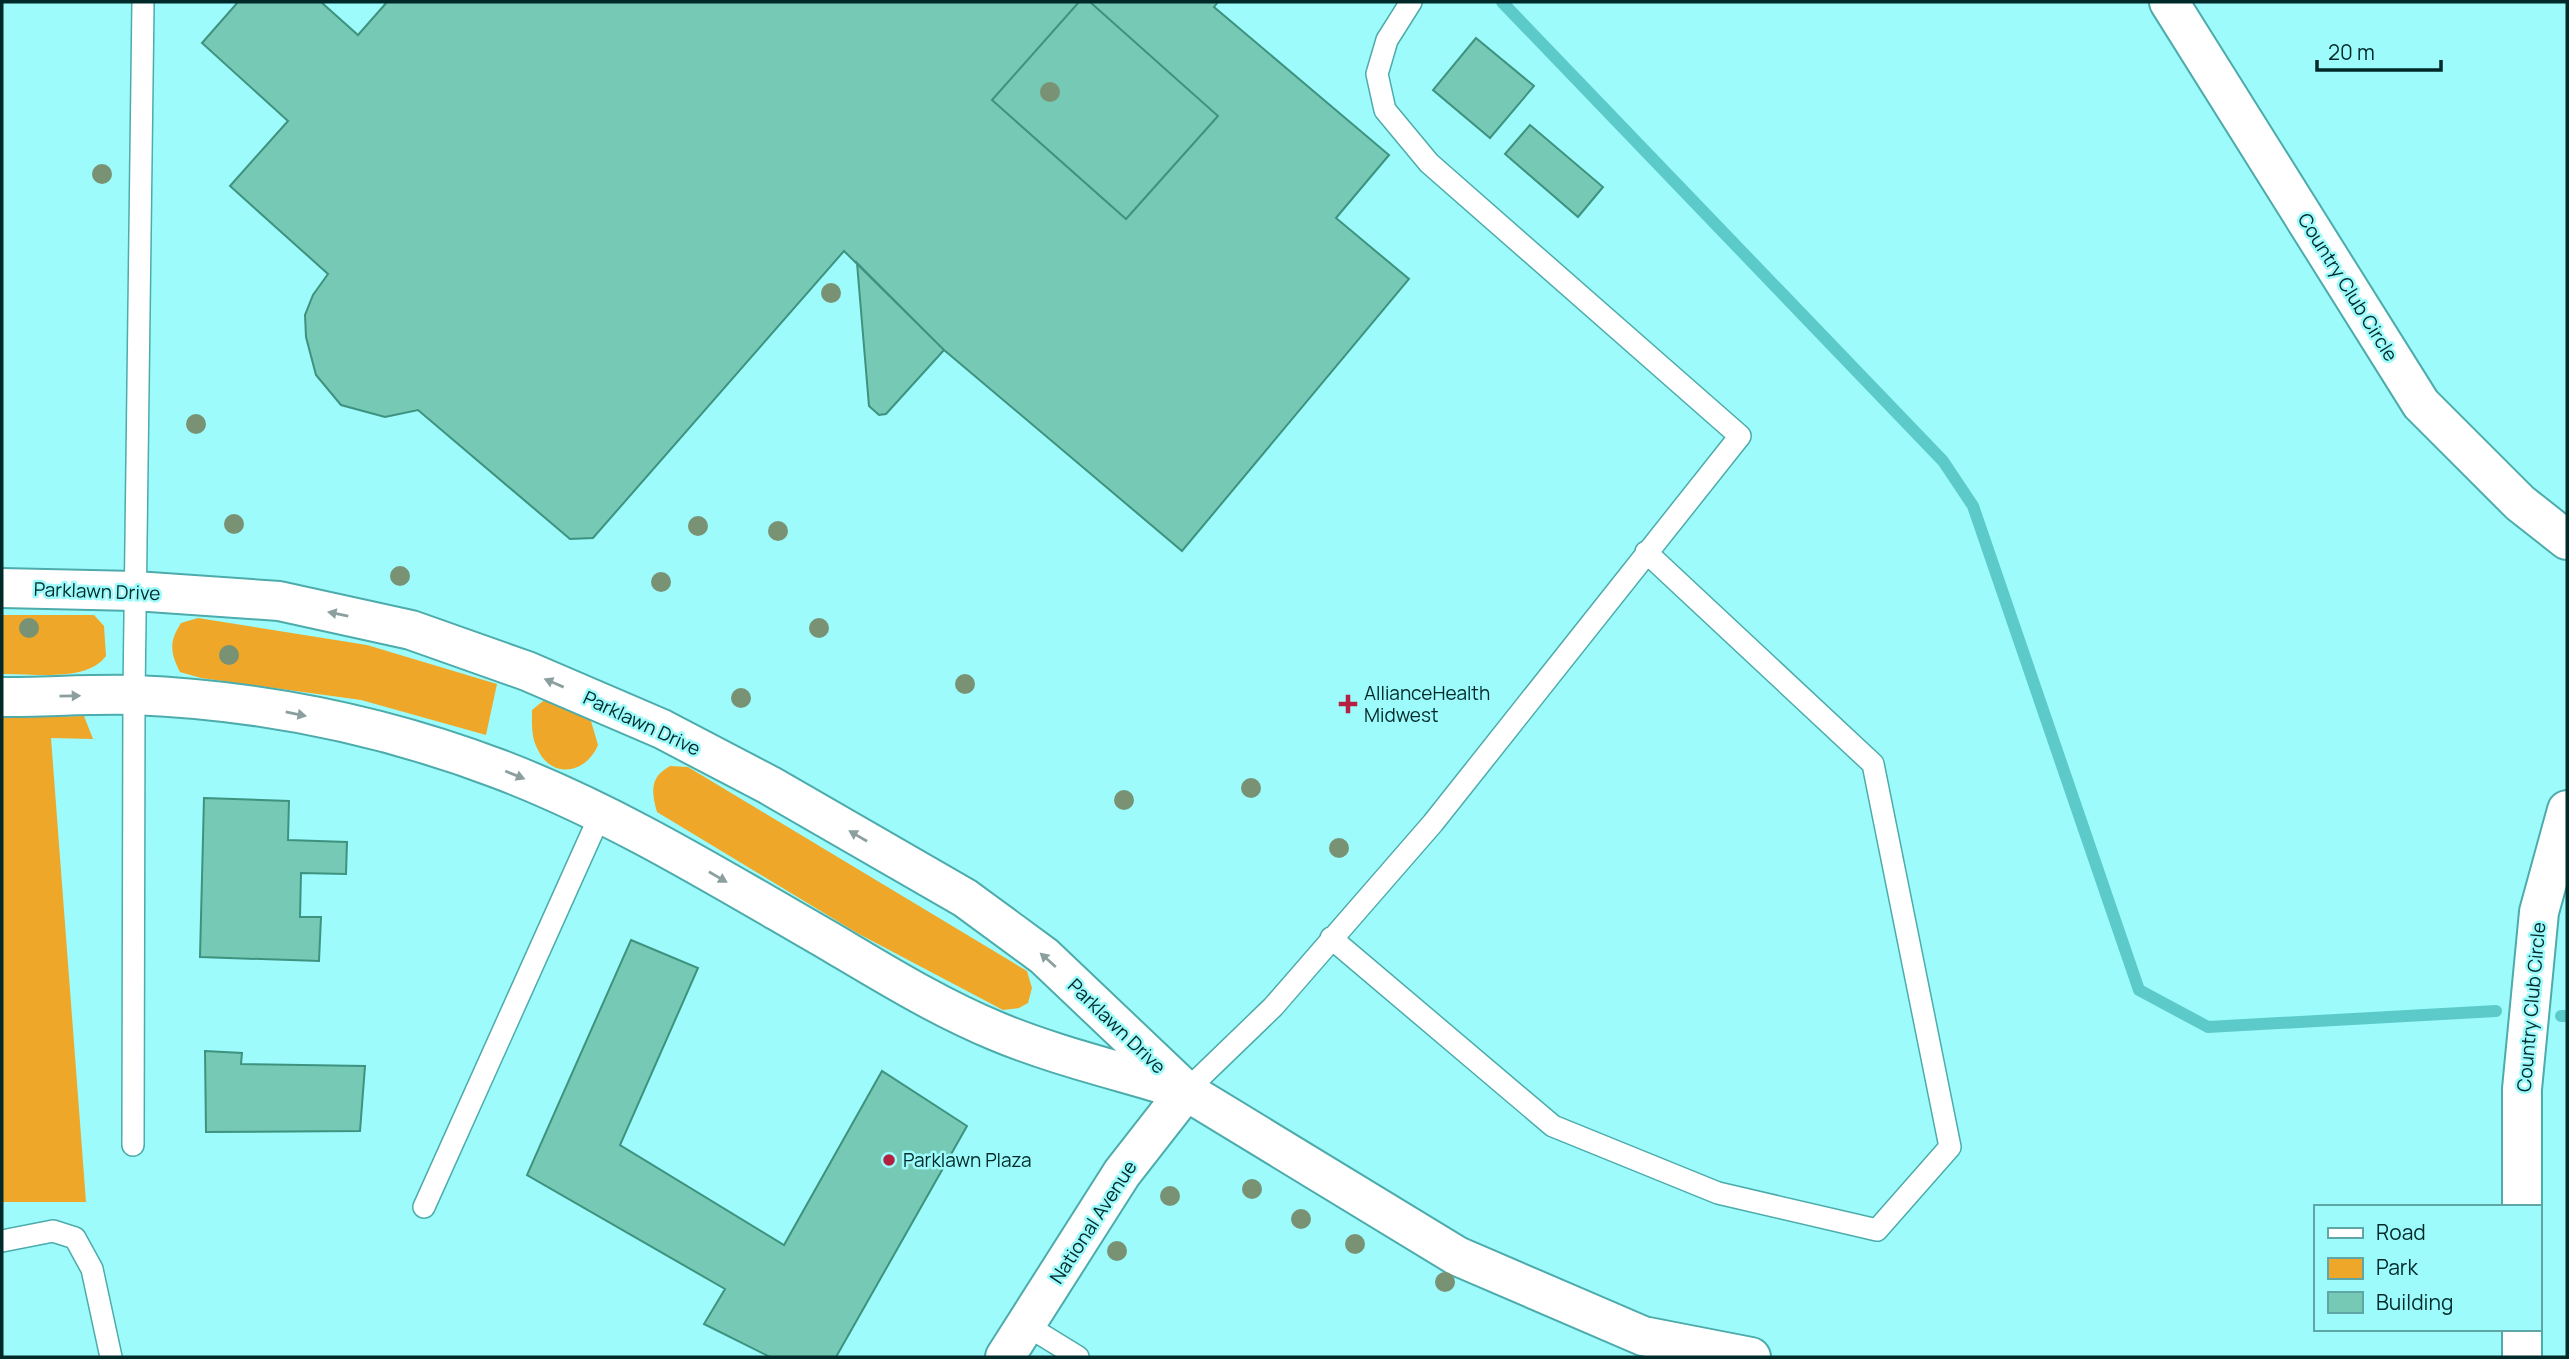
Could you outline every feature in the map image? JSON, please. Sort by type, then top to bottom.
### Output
[{"type":"street","name":"Country Club Circle","points":[[2169,2],[2421,404],[2520,503],[2567,540]]},
{"type":"street","name":"Parklawn Drive","points":[[2,588],[135,591],[279,601],[411,630],[527,671],[662,729],[769,785],[965,898],[1044,956],[1186,1091],[1458,1256],[1643,1336],[1751,1357]]},
{"type":"street","name":"Parklawn Drive","points":[[2,697],[134,695],[246,704],[358,727],[436,747],[498,769],[601,813],[688,859],[894,979],[996,1031],[1186,1091]]},
{"type":"street","name":"Country Club Circle","points":[[2522,1205],[2522,1090],[2539,912],[2567,810]]},
{"type":"street","name":"National Avenue","points":[[1005,1357],[1122,1173],[1186,1091]]},
{"type":"street","points":[[2522,1331],[2522,1357]]},
{"type":"lane","points":[[133,1145],[134,695],[143,2]]},
{"type":"lane","points":[[1186,1091],[1273,1007],[1433,823],[1740,436],[1429,163],[1385,110],[1377,74],[1387,40],[1411,2]]},
{"type":"lane","points":[[1331,938],[1553,1126],[1718,1193],[1877,1230],[1950,1147],[1873,764],[1646,552]]},
{"type":"lane","points":[[424,1207],[601,813]]},
{"type":"lane","points":[[2,1241],[53,1231],[75,1238],[92,1269],[111,1357]]},
{"type":"lane","points":[[1026,1325],[1077,1357]]},
{"type":"green space","points":[[2,615],[94,615],[104,626],[106,656],[86,670],[72,673],[2,674]]},
{"type":"green space","points":[[198,618],[367,645],[497,684],[486,735],[361,700],[201,678],[180,672],[173,653],[174,636],[181,623]]},
{"type":"green space","points":[[543,701],[553,702],[591,721],[598,745],[593,755],[577,767],[559,769],[543,758],[537,748],[532,729],[532,710]]},
{"type":"green space","points":[[84,716],[93,739],[51,738],[86,1202],[2,1202],[2,718]]},
{"type":"green space","points":[[670,766],[688,767],[1027,971],[1032,988],[1028,1003],[1019,1008],[1003,1010],[857,933],[657,812],[654,785],[663,770]]},
{"type":"building","points":[[238,2],[321,2],[358,35],[387,2],[1079,2],[992,100],[1126,219],[1218,116],[1090,2],[1218,2],[1214,7],[1389,155],[1336,218],[1409,279],[1182,551],[944,350],[844,251],[593,538],[570,539],[418,410],[385,417],[341,405],[316,375],[306,337],[305,315],[313,295],[328,274],[230,186],[288,121],[202,43]]},
{"type":"building","points":[[238,2],[321,2],[358,35],[387,2],[1218,2],[1214,7],[1389,155],[1336,218],[1409,279],[1182,551],[944,350],[844,251],[593,538],[570,539],[418,410],[385,417],[341,405],[316,375],[306,337],[305,315],[313,295],[328,274],[230,186],[288,121],[202,43]]},
{"type":"building","points":[[1476,38],[1534,86],[1490,138],[1433,90]]},
{"type":"building","points":[[1530,125],[1603,187],[1578,217],[1505,154]]},
{"type":"building","points":[[857,263],[944,350],[886,414],[879,415],[869,406]]},
{"type":"building","points":[[204,798],[289,801],[288,840],[347,842],[346,874],[301,873],[300,917],[321,917],[319,961],[200,957]]},
{"type":"building","name":"Parklawn Plaza","points":[[631,940],[698,968],[620,1145],[784,1245],[882,1071],[967,1126],[836,1357],[770,1357],[704,1324],[725,1289],[527,1175]]},
{"type":"building","points":[[205,1051],[242,1053],[241,1064],[365,1066],[360,1131],[206,1132]]},
{"type":"waterway","points":[[1502,2],[1943,461],[1973,506],[2139,990],[2208,1027],[2496,1011]]},
{"type":"waterway","points":[[2561,1016],[2567,1016]]},
{"type":"place","name":"AllianceHealth Midwest","points":[[1348,704]]},
{"type":"place","name":"Parklawn Plaza","points":[[889,1160]]}]
